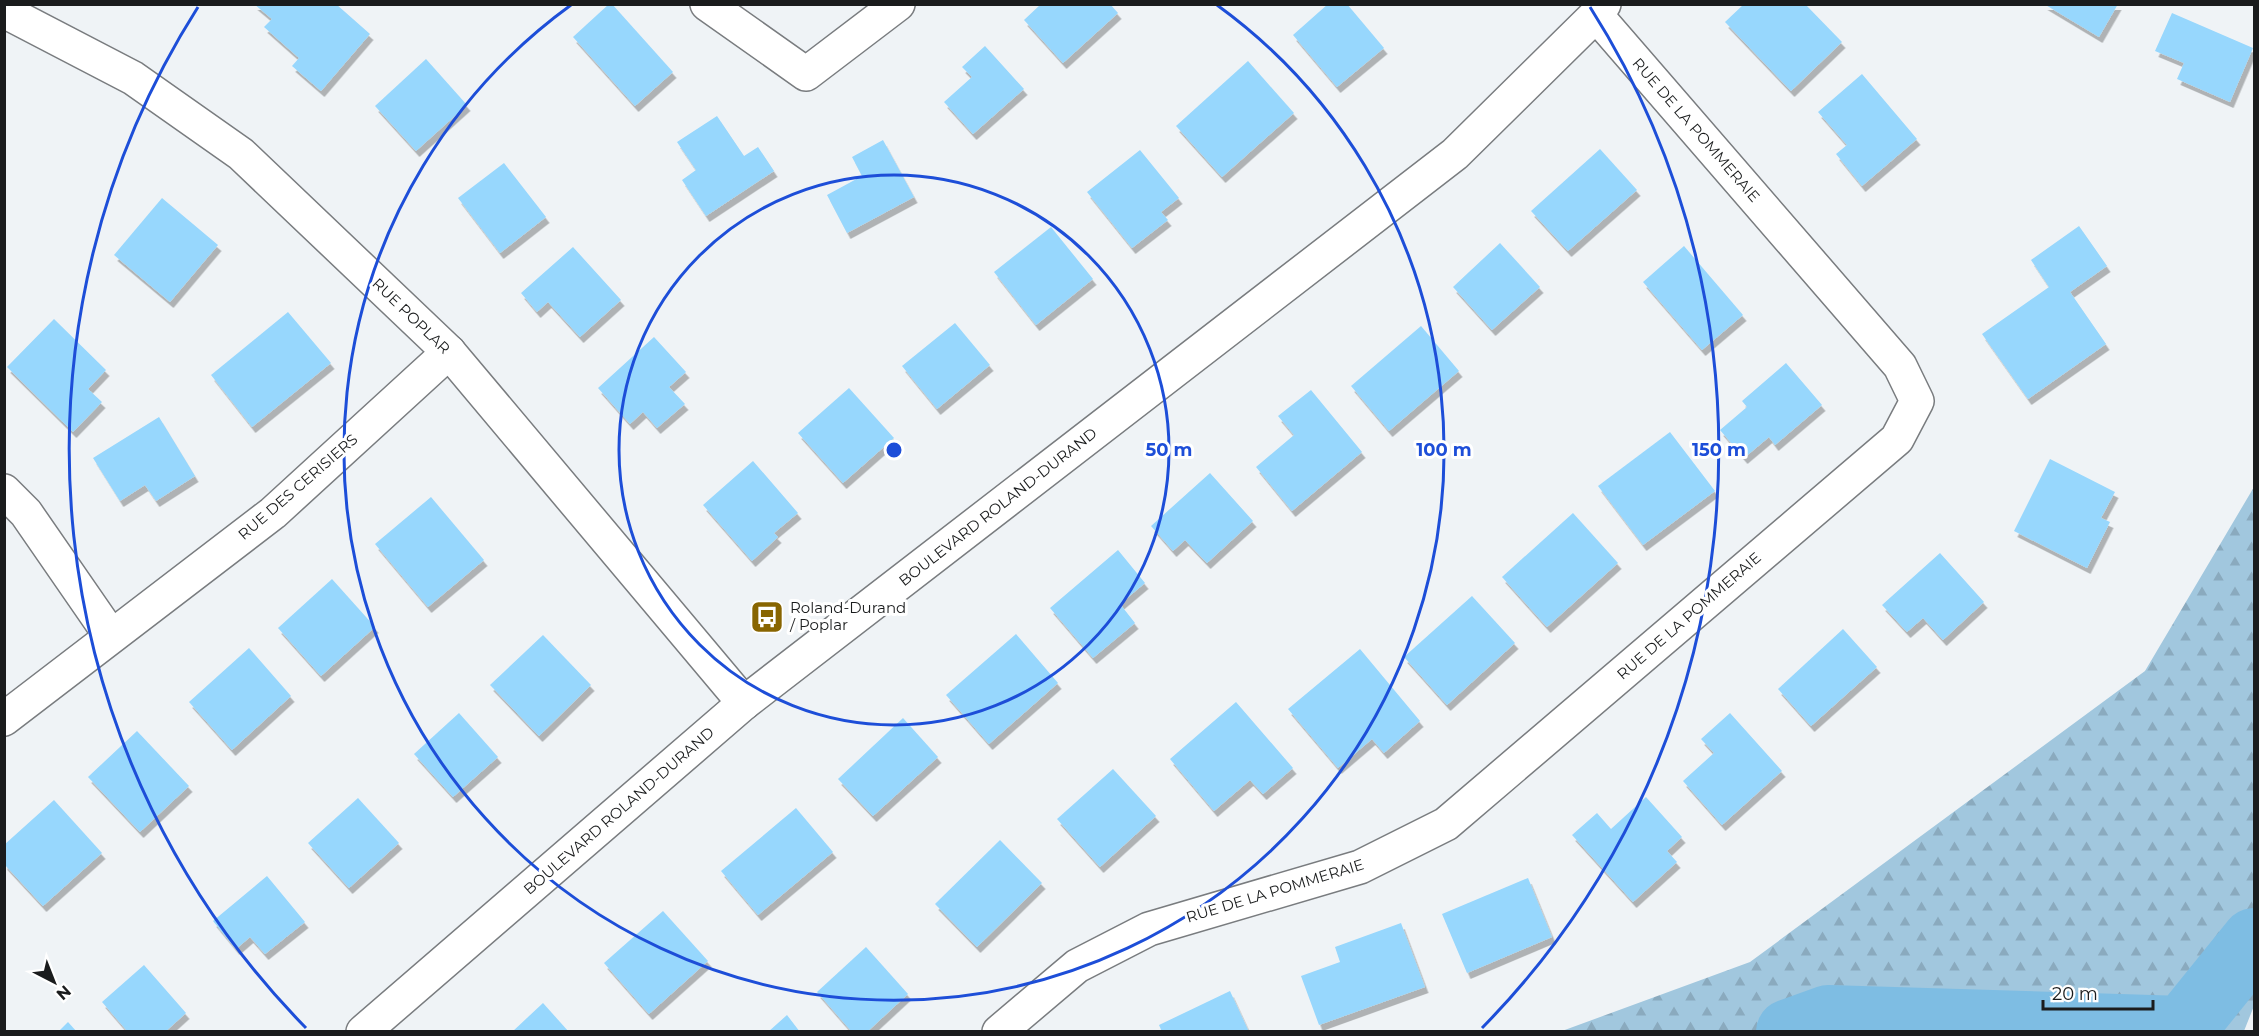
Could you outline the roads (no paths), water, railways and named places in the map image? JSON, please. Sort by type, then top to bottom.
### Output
[{"type":"street","points":[[707,4],[806,74],[898,4]]},
{"type":"street","name":"RUE POPLAR","points":[[9,10],[133,78],[241,154],[449,352],[744,703]]},
{"type":"street","name":"BOULEVARD ROLAND-DURAND","points":[[363,1032],[744,703],[1455,154],[1600,10]]},
{"type":"street","name":"RUE DE LA POMMERAIE","points":[[999,1032],[1077,966],[1149,929],[1360,867],[1446,824],[1897,439],[1917,401],[1900,366],[1600,10]]},
{"type":"street","name":"RUE DES CERISIERS","points":[[4,718],[273,513],[449,352]]},
{"type":"street","points":[[4,491],[26,513],[111,636]]},
{"type":"waterway","points":[[1789,1032],[1828,1018],[2183,1029],[2254,941]]},
{"type":"place","name":"Roland-Durand / Poplar","points":[[767,617]]}]
